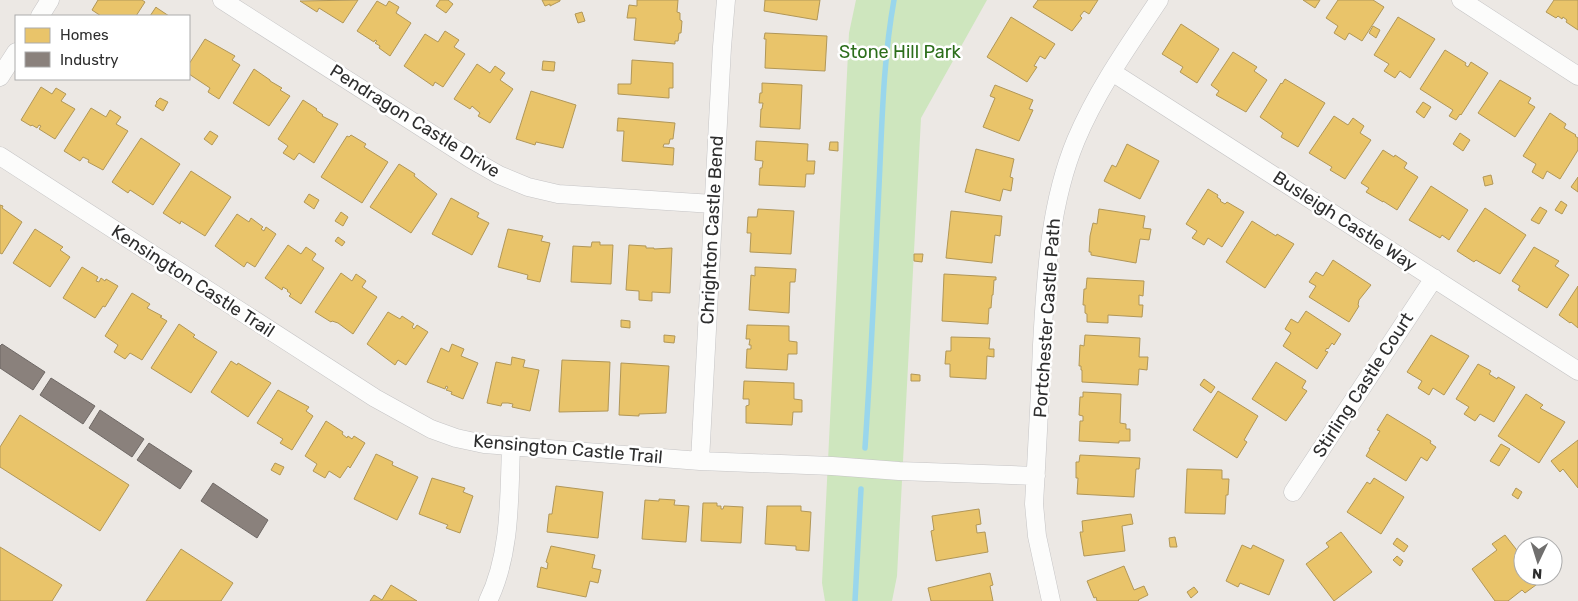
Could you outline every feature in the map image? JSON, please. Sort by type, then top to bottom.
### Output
[{"type":"street","points":[[41,15],[50,0]]},
{"type":"street","name":"Pendragon Castle Drive","points":[[222,0],[472,159],[528,187],[558,194],[713,204]]},
{"type":"street","name":"Chrighton Castle Bend","points":[[700,461],[726,0]]},
{"type":"street","name":"Portchester Castle Path","points":[[1051,601],[1037,536],[1034,504],[1046,279],[1055,208],[1064,173],[1076,140],[1094,103],[1159,0]]},
{"type":"street","points":[[1461,0],[1578,76]]},
{"type":"street","points":[[0,77],[15,54]]},
{"type":"street","name":"Busleigh Castle Way","points":[[1112,72],[1578,371]]},
{"type":"street","name":"Kensington Castle Trail","points":[[0,156],[374,398],[408,418],[456,438],[511,447],[700,461],[1036,476]]},
{"type":"street","name":"Stirling Castle Court","points":[[1293,492],[1434,278]]},
{"type":"street","points":[[488,601],[502,560],[508,526],[511,447]]},
{"type":"green space","name":"Stone Hill Park","points":[[856,0],[987,0],[921,118],[897,576],[892,601],[825,601],[822,583],[849,33]]},
{"type":"building: Homes","points":[[98,0],[142,0],[145,2],[137,15],[100,15],[92,10]]},
{"type":"building: Homes","points":[[358,0],[343,23],[319,8],[317,12],[300,1]]},
{"type":"building: Homes","points":[[440,0],[448,0],[453,4],[446,13],[436,6]]},
{"type":"building: Homes","points":[[542,0],[560,1],[550,6],[550,4],[545,6]]},
{"type":"building: Homes","points":[[637,0],[678,0],[677,12],[680,13],[680,20],[682,21],[681,33],[679,33],[678,41],[675,41],[675,44],[634,40],[636,18],[627,18],[629,5],[637,6]]},
{"type":"building: Homes","points":[[765,0],[820,0],[817,20],[764,11]]},
{"type":"building: Homes","points":[[1038,0],[1098,0],[1089,14],[1084,11],[1080,16],[1082,18],[1072,31],[1033,7]]},
{"type":"building: Homes","points":[[1303,0],[1320,0],[1315,8]]},
{"type":"building: Homes","points":[[1338,0],[1373,0],[1384,7],[1362,41],[1349,33],[1345,40],[1334,33],[1338,26],[1326,18]]},
{"type":"building: Homes","points":[[1554,0],[1578,0],[1578,30],[1566,22],[1567,20],[1563,17],[1562,19],[1558,16],[1556,18],[1546,12]]},
{"type":"building: Homes","points":[[377,1],[386,6],[389,1],[399,7],[396,13],[411,23],[390,56],[379,48],[380,46],[375,43],[377,41],[375,40],[374,42],[357,31]]},
{"type":"building: Homes","points":[[156,7],[168,15],[151,15]]},
{"type":"building: Homes","points":[[582,12],[585,21],[578,23],[575,14]]},
{"type":"building: Homes","points":[[1011,17],[1055,44],[1045,59],[1040,56],[1034,66],[1037,67],[1027,82],[987,57]]},
{"type":"building: Homes","points":[[1398,17],[1435,39],[1410,78],[1400,71],[1395,78],[1384,71],[1389,64],[1374,55]]},
{"type":"building: Homes","points":[[1181,24],[1219,49],[1197,83],[1180,72],[1183,67],[1162,54]]},
{"type":"building: Homes","points":[[1373,26],[1380,30],[1376,38],[1369,33]]},
{"type":"building: Homes","points":[[445,31],[459,40],[454,47],[465,54],[443,87],[435,82],[433,86],[404,66],[425,34],[438,42]]},
{"type":"building: Homes","points":[[765,33],[827,36],[825,71],[765,68]]},
{"type":"building: Homes","points":[[205,39],[235,56],[232,60],[240,65],[219,99],[208,92],[210,88],[190,75],[190,62]]},
{"type":"building: Homes","points":[[1445,50],[1466,63],[1465,65],[1468,67],[1471,62],[1488,73],[1456,120],[1449,116],[1453,110],[1420,89]]},
{"type":"building: Homes","points":[[1233,52],[1257,67],[1254,71],[1267,80],[1246,112],[1216,95],[1219,91],[1211,85]]},
{"type":"building: Homes","points":[[632,60],[673,63],[673,88],[669,88],[669,98],[618,94],[618,84],[631,84]]},
{"type":"building: Homes","points":[[543,61],[555,62],[554,71],[542,70]]},
{"type":"building: Homes","points":[[477,64],[490,73],[495,66],[505,73],[500,80],[513,89],[490,123],[478,116],[480,113],[472,106],[470,109],[454,99]]},
{"type":"building: Homes","points":[[254,69],[282,88],[280,90],[290,96],[269,126],[233,103]]},
{"type":"building: Homes","points":[[1285,79],[1325,103],[1298,147],[1281,137],[1283,133],[1260,117]]},
{"type":"building: Homes","points":[[1500,80],[1531,98],[1528,103],[1535,107],[1515,137],[1478,113]]},
{"type":"building: Homes","points":[[762,83],[802,85],[800,129],[760,127],[763,103],[759,103]]},
{"type":"building: Homes","points":[[995,85],[1033,100],[1029,109],[1033,110],[1019,141],[983,127],[995,98],[990,96]]},
{"type":"building: Homes","points":[[41,87],[52,94],[56,88],[66,94],[61,101],[75,109],[55,139],[39,129],[41,126],[39,125],[37,128],[21,120]]},
{"type":"building: Homes","points":[[531,91],[576,105],[563,148],[536,142],[535,145],[516,139]]},
{"type":"building: Homes","points":[[160,98],[168,102],[163,111],[155,106]]},
{"type":"building: Homes","points":[[303,100],[317,109],[322,116],[338,124],[314,163],[299,153],[294,160],[283,153],[288,146],[278,139]]},
{"type":"building: Homes","points":[[1423,102],[1431,107],[1424,118],[1416,112]]},
{"type":"building: Homes","points":[[91,108],[106,117],[110,110],[121,117],[116,124],[128,131],[103,170],[83,157],[80,161],[64,151]]},
{"type":"building: Homes","points":[[1550,113],[1566,124],[1564,128],[1578,138],[1578,150],[1560,179],[1547,171],[1543,179],[1532,172],[1536,164],[1523,156]]},
{"type":"building: Homes","points":[[1334,116],[1348,125],[1353,118],[1364,126],[1360,133],[1371,140],[1345,179],[1330,170],[1332,167],[1309,153]]},
{"type":"building: Homes","points":[[618,118],[675,123],[673,139],[670,139],[669,144],[664,144],[663,147],[674,148],[673,165],[622,161],[624,131],[617,131]]},
{"type":"building: Homes","points":[[210,131],[218,136],[212,145],[204,139]]},
{"type":"building: Homes","points":[[1460,133],[1470,140],[1463,151],[1453,144]]},
{"type":"building: Homes","points":[[351,135],[366,144],[364,147],[388,162],[362,203],[321,177],[347,136]]},
{"type":"building: Homes","points":[[141,138],[180,164],[153,205],[130,190],[128,193],[112,182]]},
{"type":"building: Homes","points":[[756,141],[808,144],[807,161],[815,161],[814,174],[806,174],[805,187],[759,185],[760,168],[762,168],[763,161],[755,160]]},
{"type":"building: Homes","points":[[830,142],[838,142],[838,151],[829,150]]},
{"type":"building: Homes","points":[[1127,144],[1159,161],[1140,199],[1104,181],[1112,165],[1116,167]]},
{"type":"building: Homes","points":[[976,149],[1014,159],[1010,177],[1013,178],[1011,191],[1003,189],[1000,201],[965,192]]},
{"type":"building: Homes","points":[[1383,150],[1407,163],[1404,168],[1418,177],[1397,210],[1366,192],[1369,188],[1361,183]]},
{"type":"building: Homes","points":[[399,164],[415,174],[414,176],[437,194],[411,233],[370,207]]},
{"type":"building: Homes","points":[[191,171],[231,197],[205,236],[181,221],[180,224],[163,213]]},
{"type":"building: Homes","points":[[1491,175],[1493,184],[1485,186],[1483,177]]},
{"type":"building: Homes","points":[[1578,177],[1578,192],[1571,187]]},
{"type":"building: Homes","points":[[1431,186],[1468,210],[1449,240],[1442,235],[1440,238],[1409,220]]},
{"type":"building: Homes","points":[[1208,189],[1218,195],[1217,197],[1220,201],[1225,204],[1227,202],[1244,212],[1222,247],[1208,238],[1204,245],[1192,238],[1197,231],[1186,224]]},
{"type":"building: Homes","points":[[309,194],[319,200],[314,209],[304,202]]},
{"type":"building: Homes","points":[[451,198],[479,213],[477,217],[489,223],[472,255],[432,234]]},
{"type":"building: Homes","points":[[1561,201],[1567,205],[1562,214],[1555,210]]},
{"type":"building: Homes","points":[[0,205],[22,222],[2,254],[0,253]]},
{"type":"building: Homes","points":[[1540,207],[1547,211],[1539,224],[1531,220]]},
{"type":"building: Homes","points":[[1485,208],[1526,235],[1500,274],[1476,260],[1474,262],[1457,251]]},
{"type":"building: Homes","points":[[758,209],[794,211],[791,254],[750,252],[751,233],[747,233],[748,217],[757,217]]},
{"type":"building: Homes","points":[[1099,209],[1145,216],[1143,228],[1151,229],[1149,240],[1140,239],[1136,263],[1091,255],[1091,252],[1089,252],[1090,236],[1093,223],[1097,224]]},
{"type":"building: Homes","points":[[951,211],[1002,216],[1000,236],[995,235],[992,263],[946,258]]},
{"type":"building: Homes","points":[[341,212],[348,217],[343,226],[335,221]]},
{"type":"building: Homes","points":[[237,214],[249,222],[251,218],[263,227],[261,229],[264,231],[266,227],[276,234],[255,267],[247,262],[244,267],[215,246]]},
{"type":"building: Homes","points":[[1252,221],[1276,236],[1277,234],[1294,244],[1265,288],[1226,262]]},
{"type":"building: Homes","points":[[35,229],[63,247],[60,250],[70,257],[50,287],[13,263]]},
{"type":"building: Homes","points":[[508,229],[543,236],[541,241],[550,243],[540,282],[527,279],[528,275],[498,267]]},
{"type":"building: Homes","points":[[338,237],[345,242],[342,246],[335,241]]},
{"type":"building: Homes","points":[[592,242],[600,242],[600,245],[613,245],[611,284],[571,282],[573,246],[591,247]]},
{"type":"building: Homes","points":[[288,245],[301,254],[306,247],[316,254],[312,260],[324,268],[301,304],[289,296],[291,294],[288,290],[283,287],[282,290],[265,278]]},
{"type":"building: Homes","points":[[629,245],[646,246],[646,248],[654,249],[672,248],[670,293],[652,292],[652,301],[639,300],[639,291],[626,290]]},
{"type":"building: Homes","points":[[1534,247],[1559,261],[1555,266],[1569,275],[1547,308],[1518,290],[1520,286],[1512,281]]},
{"type":"building: Homes","points":[[914,254],[923,254],[922,262],[914,261]]},
{"type":"building: Homes","points":[[1333,260],[1371,285],[1359,300],[1359,306],[1349,322],[1309,297],[1316,286],[1309,282],[1316,272],[1323,276]]},
{"type":"building: Homes","points":[[82,267],[98,277],[96,281],[99,282],[101,278],[105,281],[106,279],[118,286],[105,307],[103,306],[95,318],[63,298]]},
{"type":"building: Homes","points":[[755,267],[796,269],[795,282],[790,282],[789,313],[749,310],[751,275],[755,276]]},
{"type":"building: Homes","points":[[341,273],[352,281],[356,274],[366,281],[362,287],[377,297],[353,334],[338,323],[331,322],[315,312]]},
{"type":"building: Homes","points":[[944,274],[996,277],[991,308],[989,308],[988,324],[942,321]]},
{"type":"building: Homes","points":[[1087,278],[1144,281],[1143,296],[1139,295],[1139,305],[1143,305],[1142,317],[1108,315],[1108,323],[1087,322],[1085,305],[1083,305]]},
{"type":"building: Homes","points":[[1578,286],[1578,328],[1559,315]]},
{"type":"building: Homes","points":[[132,293],[150,304],[147,308],[167,321],[142,360],[130,353],[125,359],[114,352],[118,345],[105,336]]},
{"type":"building: Homes","points":[[1306,311],[1341,334],[1334,345],[1332,343],[1327,348],[1325,351],[1328,352],[1317,369],[1283,346],[1291,333],[1285,329],[1291,319],[1298,323]]},
{"type":"building: Homes","points":[[388,312],[400,319],[402,316],[414,324],[412,327],[414,329],[417,325],[428,332],[406,365],[398,360],[395,365],[367,344]]},
{"type":"building: Homes","points":[[621,320],[630,321],[630,328],[621,327]]},
{"type":"building: Homes","points":[[179,324],[195,335],[193,337],[217,352],[191,393],[151,368]]},
{"type":"building: Homes","points":[[747,325],[789,326],[789,341],[797,342],[797,354],[788,354],[787,370],[746,368],[747,349],[751,349],[751,345],[749,345],[750,339],[746,339]]},
{"type":"building: Homes","points":[[664,335],[675,336],[674,343],[664,342]]},
{"type":"building: Homes","points":[[1085,335],[1140,338],[1139,357],[1148,357],[1147,370],[1139,369],[1138,385],[1082,382],[1082,370],[1081,366],[1079,366],[1080,345],[1084,346]]},
{"type":"building: Homes","points":[[1431,335],[1469,356],[1444,395],[1433,388],[1429,395],[1418,388],[1422,381],[1407,372]]},
{"type":"building: Homes","points":[[951,337],[990,338],[989,349],[994,349],[994,357],[987,356],[986,379],[950,377],[950,364],[945,364],[946,351],[951,351]]},
{"type":"building: Homes","points":[[452,344],[464,349],[461,356],[478,363],[463,399],[451,394],[452,392],[446,390],[448,387],[446,386],[445,389],[427,382],[441,348],[449,352]]},
{"type":"building: Homes","points":[[512,357],[525,360],[523,367],[539,370],[530,411],[512,407],[513,404],[508,403],[502,403],[501,406],[487,403],[496,362],[511,365]]},
{"type":"building: Homes","points":[[562,360],[610,362],[608,411],[559,412]]},
{"type":"building: Homes","points":[[231,361],[237,365],[238,363],[271,383],[248,417],[211,392]]},
{"type":"building: Homes","points":[[1276,362],[1306,381],[1302,388],[1307,391],[1286,421],[1252,399]]},
{"type":"building: Homes","points":[[621,363],[669,366],[666,413],[639,414],[639,416],[619,415]]},
{"type":"building: Homes","points":[[1478,364],[1491,371],[1489,374],[1497,379],[1498,377],[1515,387],[1494,422],[1480,414],[1475,421],[1464,414],[1469,407],[1456,399]]},
{"type":"building: Homes","points":[[911,374],[920,375],[920,381],[911,381]]},
{"type":"building: Homes","points":[[1204,379],[1215,387],[1211,393],[1200,385]]},
{"type":"building: Homes","points":[[744,381],[794,383],[794,399],[802,400],[802,412],[793,412],[792,425],[746,423],[746,406],[749,405],[749,399],[743,399]]},
{"type":"building: Homes","points":[[278,390],[309,407],[306,411],[313,416],[292,450],[280,443],[283,439],[257,423]]},
{"type":"building: Homes","points":[[1218,391],[1258,416],[1244,440],[1247,442],[1237,458],[1193,430]]},
{"type":"building: Homes","points":[[1083,392],[1121,394],[1120,423],[1126,424],[1126,429],[1130,429],[1130,441],[1119,441],[1119,443],[1079,441],[1080,421],[1083,421],[1083,416],[1079,415],[1080,397],[1083,397]]},
{"type":"building: Homes","points":[[1526,394],[1543,405],[1540,408],[1565,422],[1539,463],[1498,436]]},
{"type":"building: Homes","points":[[1387,414],[1431,441],[1430,443],[1436,447],[1427,461],[1421,457],[1406,481],[1366,456],[1380,431],[1377,430]]},
{"type":"building: Homes","points":[[20,415],[129,485],[100,531],[0,467],[0,447]]},
{"type":"building: Homes","points":[[326,421],[343,432],[342,434],[347,438],[348,436],[352,439],[354,436],[365,443],[350,468],[348,466],[340,478],[329,471],[325,478],[313,471],[317,464],[305,456]]},
{"type":"building: Homes","points":[[1578,440],[1578,488],[1563,469],[1560,472],[1551,461]]},
{"type":"building: Homes","points":[[1501,444],[1510,449],[1499,466],[1490,461]]},
{"type":"building: Homes","points":[[376,454],[393,462],[392,465],[418,477],[397,520],[354,499]]},
{"type":"building: Homes","points":[[1080,455],[1140,458],[1139,469],[1136,469],[1134,497],[1077,494],[1076,462],[1079,462]]},
{"type":"building: Homes","points":[[275,463],[284,467],[280,475],[271,470]]},
{"type":"building: Homes","points":[[1187,469],[1222,470],[1222,479],[1229,479],[1225,514],[1185,513]]},
{"type":"building: Homes","points":[[432,478],[465,488],[463,492],[473,496],[460,533],[446,528],[448,525],[419,514]]},
{"type":"building: Homes","points":[[1374,478],[1404,497],[1381,534],[1347,512],[1367,482],[1370,484]]},
{"type":"building: Homes","points":[[556,486],[603,492],[598,538],[547,532]]},
{"type":"building: Homes","points":[[1516,488],[1522,492],[1518,499],[1512,495]]},
{"type":"building: Homes","points":[[659,499],[675,500],[674,505],[689,506],[686,542],[642,539],[645,500],[659,501]]},
{"type":"building: Homes","points":[[703,503],[717,503],[717,506],[721,506],[721,509],[724,506],[743,507],[741,543],[701,541]]},
{"type":"building: Homes","points":[[767,506],[801,506],[801,511],[811,512],[809,551],[796,550],[796,546],[765,544]]},
{"type":"building: Homes","points":[[979,509],[981,524],[976,525],[977,533],[985,532],[988,552],[936,561],[931,531],[934,530],[932,516]]},
{"type":"building: Homes","points":[[1131,514],[1133,524],[1122,526],[1125,551],[1084,556],[1080,532],[1083,532],[1082,521]]},
{"type":"building: Homes","points":[[1341,532],[1372,572],[1334,601],[1306,564],[1329,547],[1326,543]]},
{"type":"building: Homes","points":[[1505,535],[1513,545],[1513,586],[1535,586],[1525,593],[1522,590],[1508,601],[1495,601],[1472,569],[1497,550],[1492,544]]},
{"type":"building: Homes","points":[[1175,537],[1177,547],[1170,547],[1169,538]]},
{"type":"building: Homes","points":[[1397,538],[1408,546],[1404,552],[1393,544]]},
{"type":"building: Homes","points":[[1242,545],[1251,549],[1253,545],[1284,560],[1269,595],[1240,583],[1238,587],[1226,581]]},
{"type":"building: Homes","points":[[551,546],[595,555],[592,568],[601,570],[598,583],[590,581],[586,597],[537,587],[541,567],[547,569],[548,563],[546,562]]},
{"type":"building: Homes","points":[[0,547],[62,585],[52,601],[0,601]]},
{"type":"building: Homes","points":[[181,549],[233,583],[221,601],[146,601]]},
{"type":"building: Homes","points":[[1397,556],[1403,561],[1400,566],[1393,560]]},
{"type":"building: Homes","points":[[1124,566],[1134,590],[1144,586],[1148,595],[1139,601],[1097,601],[1087,581]]},
{"type":"building: Homes","points":[[990,573],[993,585],[990,586],[993,601],[931,601],[928,588]]},
{"type":"building: Homes","points":[[391,585],[417,601],[370,601],[374,595],[382,600]]},
{"type":"building: Homes","points":[[1194,587],[1198,592],[1191,598],[1187,592]]},
{"type":"building: Industry","points":[[2,344],[45,372],[33,390],[0,368],[0,346]]},
{"type":"building: Industry","points":[[51,378],[95,406],[83,424],[40,395]]},
{"type":"building: Industry","points":[[100,410],[144,439],[132,457],[89,428]]},
{"type":"building: Industry","points":[[149,443],[192,471],[180,489],[137,460]]},
{"type":"building: Industry","points":[[213,483],[268,520],[257,538],[201,501]]},
{"type":"waterway","points":[[865,448],[887,46],[894,0]]},
{"type":"waterway","points":[[855,601],[861,489]]}]
